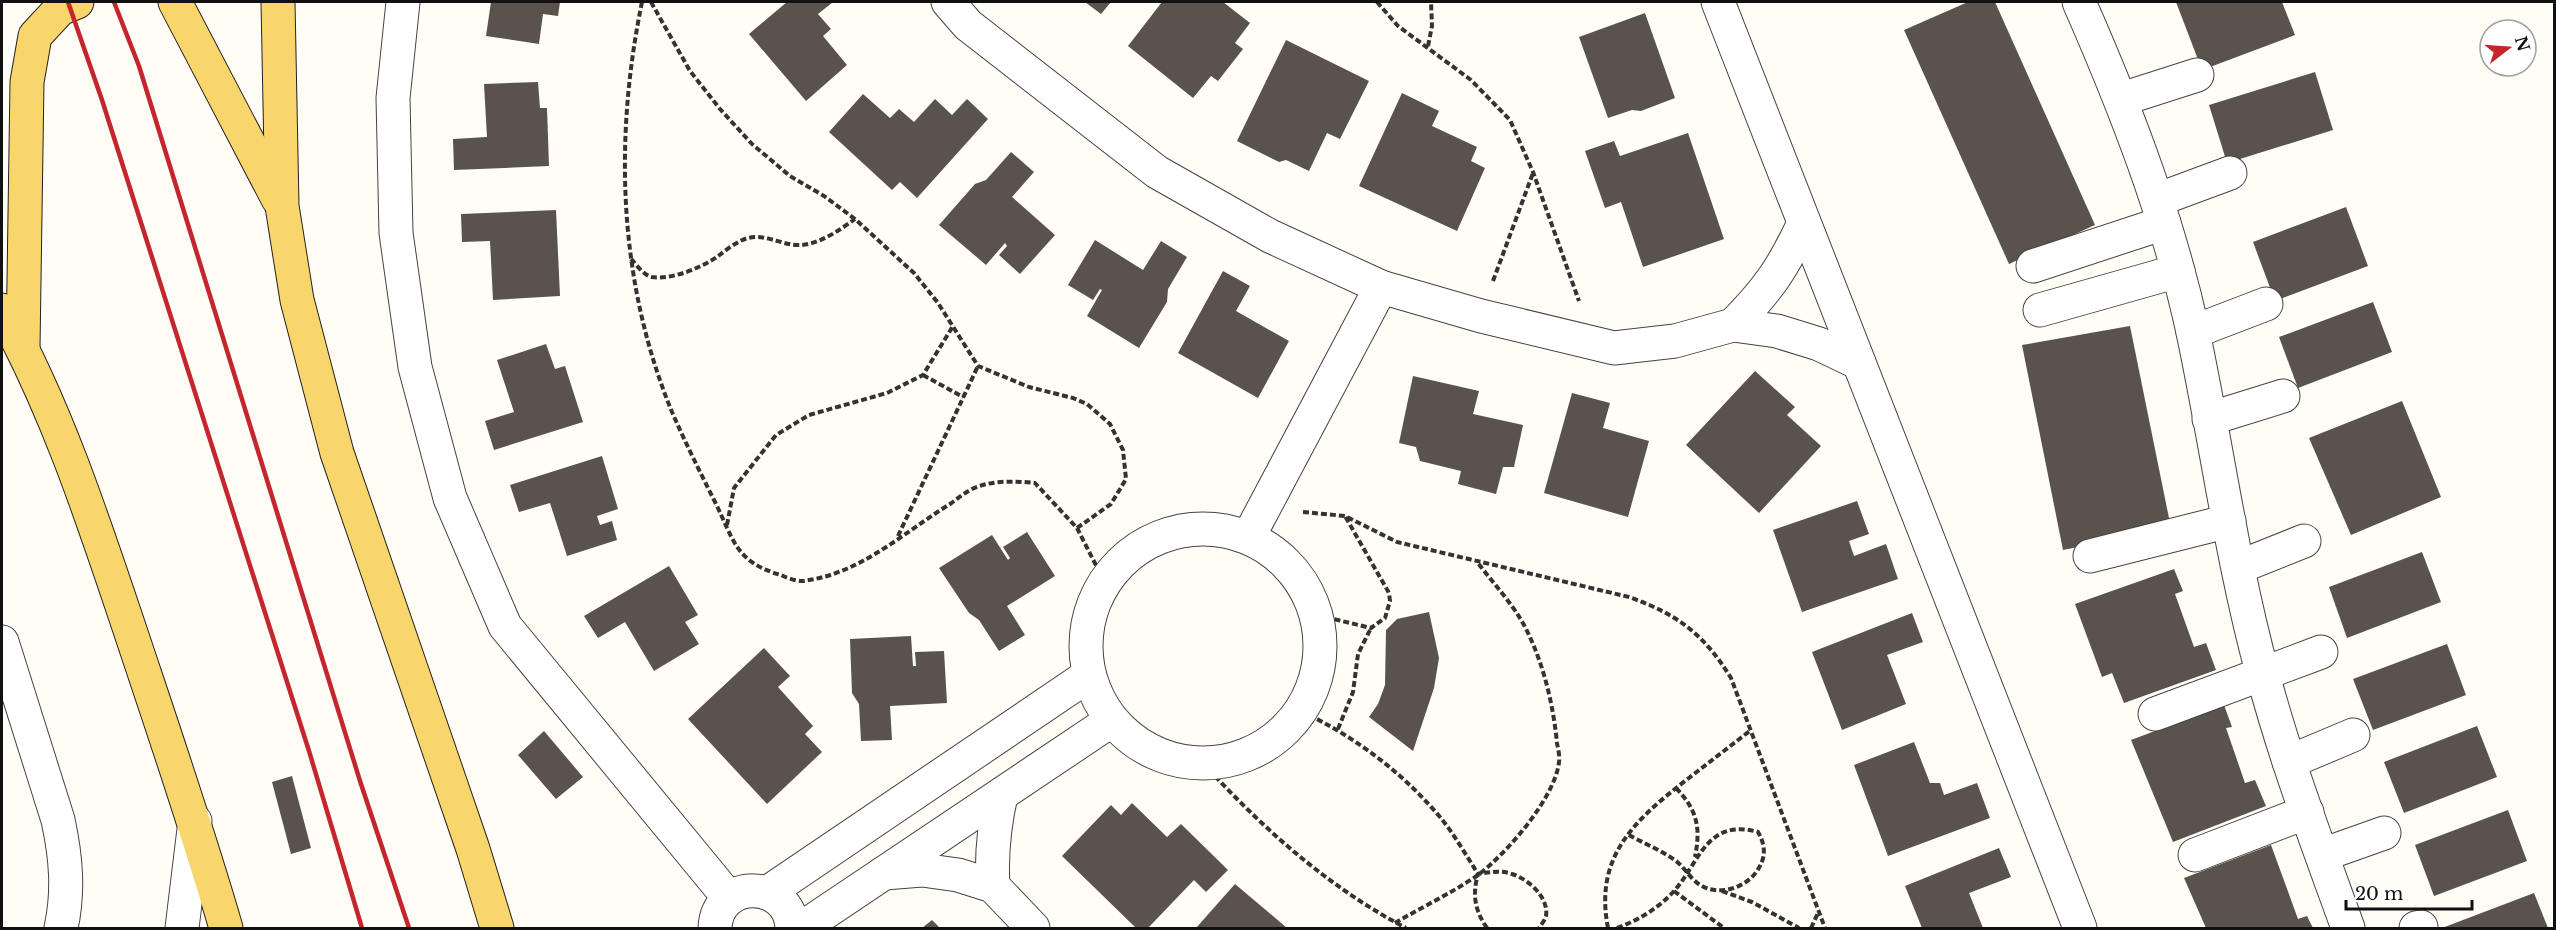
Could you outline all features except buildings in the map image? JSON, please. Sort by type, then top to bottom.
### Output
[{"type":"main road","points":[[23,349],[27,82],[35,36],[60,9],[77,2]]},
{"type":"main road","points":[[175,2],[282,206]]},
{"type":"main road","points":[[278,2],[282,206],[297,300],[337,453],[473,849],[497,928]]},
{"type":"main road","points":[[2,310],[51,409],[94,521],[195,821],[226,928]]},
{"type":"street","points":[[403,2],[393,98],[396,233],[415,367],[450,498],[505,626],[717,920],[741,892],[754,890],[767,893],[787,909],[792,928]]},
{"type":"street","points":[[948,2],[968,25],[1157,172],[1270,236],[1381,287],[1480,316],[1614,348],[1675,341],[1733,325],[1777,331],[1819,344],[1859,363]]},
{"type":"street","points":[[1718,2],[2080,928]]},
{"type":"street","points":[[2079,2],[2122,99],[2178,271],[2193,332],[2229,520],[2262,674],[2289,762],[2348,928]]},
{"type":"street","points":[[2122,99],[2197,75]]},
{"type":"street","points":[[2033,266],[2160,212],[2230,173]]},
{"type":"street","points":[[1733,325],[1762,295],[1786,261],[1804,223]]},
{"type":"street","points":[[2040,310],[2178,271]]},
{"type":"street","points":[[1252,538],[1381,287]]},
{"type":"street","points":[[2193,332],[2266,304]]},
{"type":"street","points":[[2211,429],[2284,406]]},
{"type":"street","points":[[2090,556],[2229,520]]},
{"type":"street","points":[[1217,528],[1252,538],[1283,559],[1304,585],[1317,615],[1321,648],[1315,681],[1301,711],[1283,733],[1259,750],[1231,760],[1203,763],[1168,759],[1138,743],[1112,720],[1098,699],[1089,675],[1085,643],[1090,611],[1104,581],[1125,556],[1153,538],[1185,529],[1217,528]]},
{"type":"street","points":[[2239,567],[2304,540]]},
{"type":"street","points":[[2,642],[58,820],[65,850],[67,880],[61,928]]},
{"type":"street","points":[[2155,714],[2321,651]]},
{"type":"street","points":[[767,893],[1089,675]]},
{"type":"street","points":[[802,928],[1112,720]]},
{"type":"street","points":[[2289,762],[2353,735]]},
{"type":"street","points":[[921,789],[949,830]]},
{"type":"street","points":[[993,886],[992,845],[1001,795]]},
{"type":"street","points":[[2195,855],[2307,812]]},
{"type":"street","points":[[182,928],[195,821]]},
{"type":"street","points":[[2322,855],[2384,833]]},
{"type":"street","points":[[885,873],[921,870],[958,875],[993,886],[1033,928]]},
{"type":"path","points":[[642,2],[634,43],[625,119],[625,206],[631,259],[651,351],[671,410],[741,554],[768,572],[800,581],[834,575],[864,560],[973,488],[1012,480],[1035,483],[1077,528],[1104,581]]},
{"type":"path","points":[[651,2],[690,71],[744,135],[790,176],[855,219],[914,273],[938,303],[978,366],[1029,387],[1073,398],[1087,404],[1110,424],[1123,450],[1126,478],[1111,504],[1077,528]]},
{"type":"path","points":[[1377,2],[1398,26],[1471,80],[1510,120],[1533,172],[1596,344]]},
{"type":"path","points":[[1428,46],[1432,26],[1431,2]]},
{"type":"path","points":[[1480,316],[1533,172]]},
{"type":"path","points":[[631,259],[651,277],[668,275],[684,272],[709,261],[746,238],[765,236],[799,245],[843,228],[855,219]]},
{"type":"path","points":[[727,525],[734,488],[753,461],[776,435],[809,415],[887,393],[923,375],[953,326]]},
{"type":"path","points":[[898,538],[978,366]]},
{"type":"path","points":[[923,375],[963,398]]},
{"type":"path","points":[[1252,538],[1281,518],[1301,512],[1345,516],[1397,542],[1629,597],[1656,607],[1679,620],[1700,636],[1717,656],[1731,678],[1825,928]]},
{"type":"path","points":[[1338,729],[1353,692],[1358,654],[1371,628],[1385,618],[1390,601],[1389,592],[1345,516]]},
{"type":"path","points":[[1395,922],[1478,874],[1502,854],[1532,818],[1550,787],[1559,762],[1555,725],[1539,656],[1523,623],[1477,562]]},
{"type":"path","points":[[1317,615],[1371,628]]},
{"type":"path","points":[[1301,711],[1338,729],[1394,768],[1441,818],[1478,874],[1474,889],[1475,904],[1480,919],[1487,928]]},
{"type":"path","points":[[1608,928],[1604,892],[1616,853],[1626,834],[1640,817],[1751,730]]},
{"type":"path","points":[[1203,763],[1235,799],[1310,866],[1406,928]]},
{"type":"path","points":[[1676,788],[1689,802],[1696,820],[1698,839],[1695,858]]},
{"type":"path","points":[[1617,928],[1635,921],[1656,908],[1674,891],[1704,846],[1716,836],[1745,829],[1758,832],[1764,843],[1764,857],[1757,870],[1742,885],[1721,890]]},
{"type":"path","points":[[1626,834],[1674,859],[1689,871],[1695,881],[1707,888],[1721,890],[1752,902],[1799,928]]},
{"type":"path","points":[[1478,874],[1495,871],[1512,874],[1526,881],[1545,904],[1546,918],[1539,928]]},
{"type":"path","points":[[1674,891],[1724,928]]},
{"type":"path","points":[[1811,928],[1819,912]]},
{"type":"railway","points":[[68,2],[102,100],[309,751],[362,928]]},
{"type":"railway","points":[[114,2],[139,66],[360,781],[409,928]]}]
